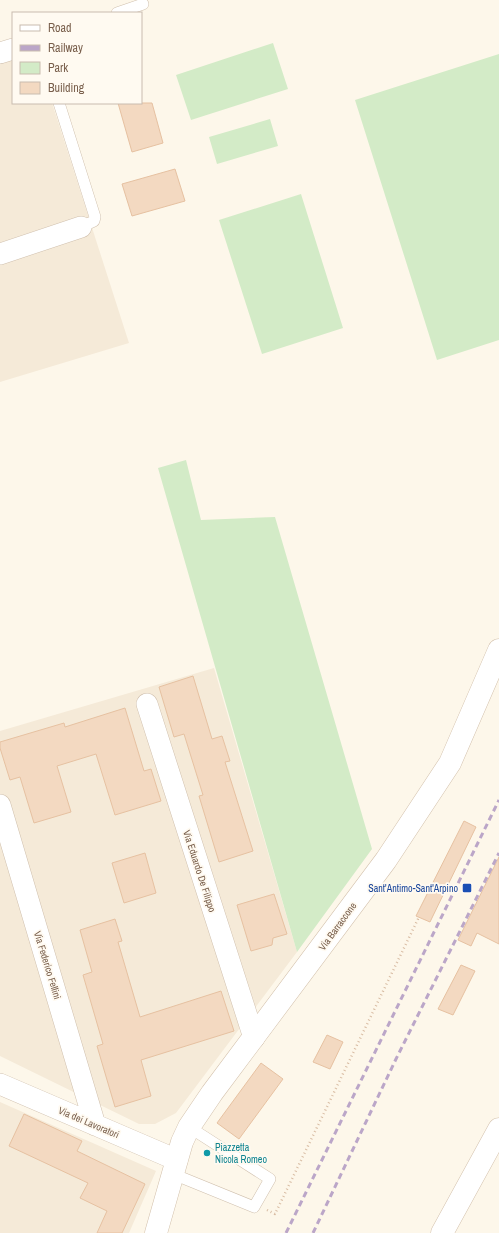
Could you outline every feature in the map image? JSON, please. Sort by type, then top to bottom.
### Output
[{"type":"street","points":[[0,53],[12,49]]},
{"type":"street","points":[[0,254],[81,227]]},
{"type":"street","name":"Via Barraccone","points":[[156,1233],[182,1142],[189,1127],[212,1093],[386,860],[450,763],[499,650]]},
{"type":"street","name":"Via Eduardo De Filippo","points":[[148,704],[254,1038]]},
{"type":"street","name":"Via Federico Fellini","points":[[0,805],[95,1125]]},
{"type":"street","name":"Via dei Lavoratori","points":[[0,1084],[95,1125],[175,1167]]},
{"type":"street","points":[[442,1233],[499,1129]]},
{"type":"lane","points":[[120,12],[143,4]]},
{"type":"lane","points":[[59,104],[95,217],[94,221],[81,227]]},
{"type":"lane","points":[[175,1167],[254,1207],[270,1179],[189,1127]]},
{"type":"path","points":[[256,1204],[275,1214],[419,917]]},
{"type":"shaded area","points":[[12,38],[12,104],[52,104],[129,343],[0,382],[0,43]]},
{"type":"shaded area","points":[[214,668],[297,952],[176,1113],[155,1124],[139,1124],[0,1056],[0,731]]},
{"type":"shaded area","points":[[0,1102],[156,1171],[129,1233],[0,1233]]},
{"type":"green space","points":[[273,43],[288,89],[191,120],[176,75]]},
{"type":"green space","points":[[499,54],[499,340],[437,360],[355,100]]},
{"type":"green space","points":[[270,119],[278,146],[217,164],[209,137]]},
{"type":"green space","points":[[301,194],[343,328],[262,354],[219,220]]},
{"type":"green space","points":[[186,460],[201,520],[275,517],[372,849],[297,952],[158,468]]},
{"type":"building","points":[[152,103],[163,143],[132,152],[118,104]]},
{"type":"building","points":[[175,169],[185,201],[132,216],[122,184]]},
{"type":"building","points":[[193,676],[212,739],[222,736],[230,761],[225,762],[253,851],[219,862],[199,796],[203,795],[184,734],[174,737],[159,687]]},
{"type":"building","points":[[125,708],[144,771],[151,769],[161,801],[115,815],[96,754],[57,766],[71,812],[34,823],[20,777],[10,780],[0,748],[0,742],[64,723],[65,727]]},
{"type":"building","points":[[464,821],[476,827],[430,922],[416,916]]},
{"type":"building","points":[[145,853],[156,893],[124,903],[112,863]]},
{"type":"building","points":[[499,857],[499,944],[477,933],[471,946],[458,940]]},
{"type":"building","points":[[274,894],[287,934],[273,938],[272,945],[251,951],[237,905]]},
{"type":"building","points":[[115,919],[122,941],[118,942],[140,1017],[221,991],[234,1031],[141,1060],[151,1096],[115,1107],[97,1046],[103,1044],[83,975],[92,972],[80,930]]},
{"type":"building","points":[[461,965],[475,971],[453,1015],[438,1009]]},
{"type":"building","points":[[327,1035],[343,1042],[330,1069],[313,1062]]},
{"type":"building","points":[[261,1063],[283,1079],[239,1139],[217,1123]]},
{"type":"building","points":[[24,1114],[82,1141],[77,1151],[145,1184],[122,1233],[97,1233],[107,1211],[80,1198],[88,1183],[9,1146]]},
{"type":"railway","points":[[286,1233],[499,800]]},
{"type":"railway","points":[[313,1233],[396,1059],[499,853]]},
{"type":"place","name":"Sant'Antimo-Sant'Arpino","points":[[467,888]]},
{"type":"place","name":"Piazzetta Nicola Romeo","points":[[207,1153]]}]
